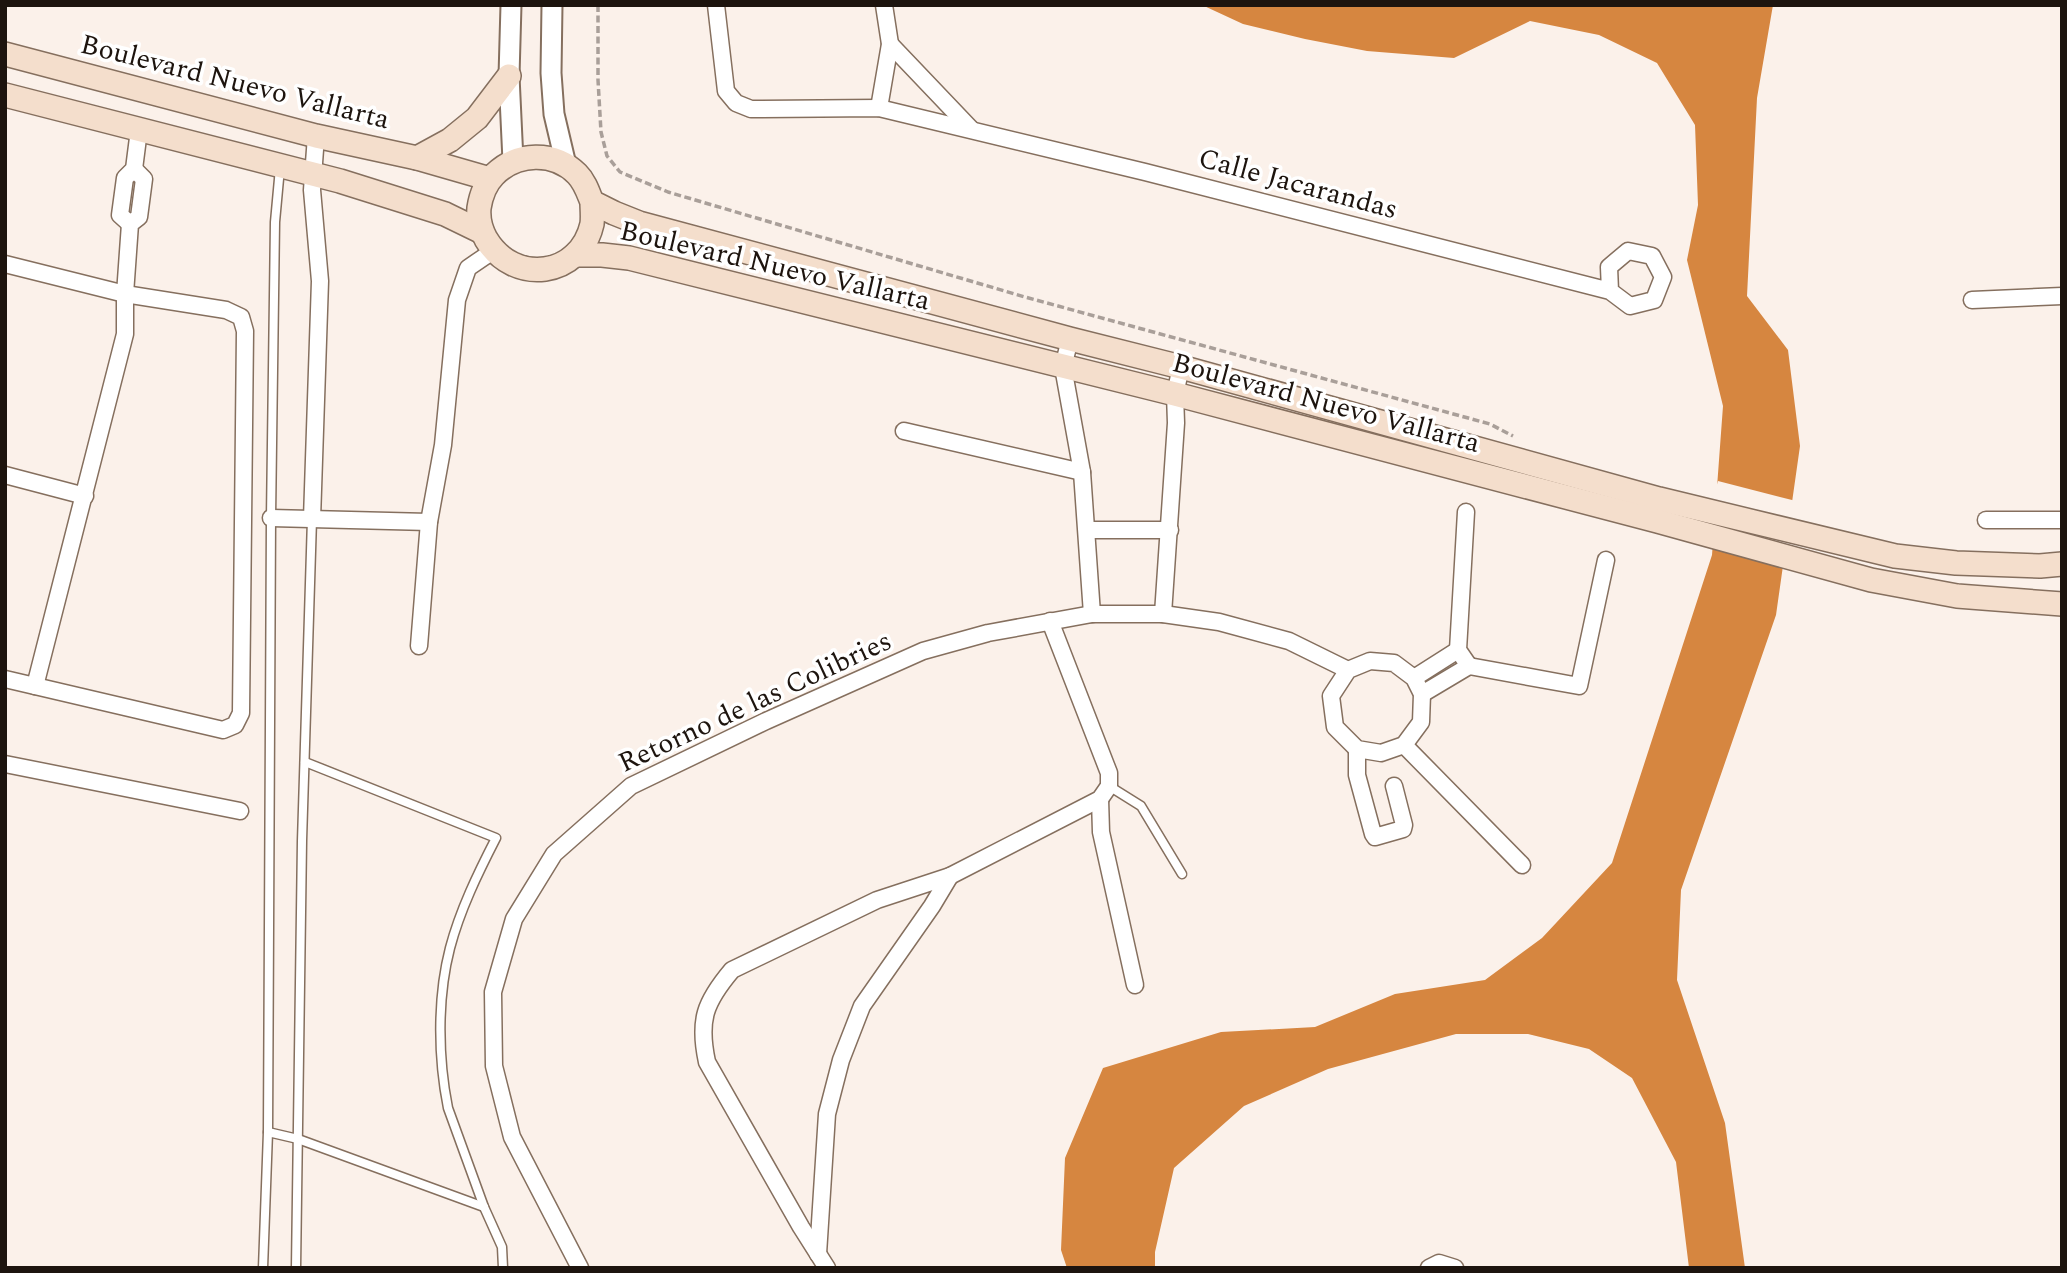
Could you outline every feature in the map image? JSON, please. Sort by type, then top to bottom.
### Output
[{"type":"main road","name":"Boulevard Nuevo Vallarta","points":[[5,54],[316,136],[417,158],[490,179]]},
{"type":"main road","points":[[61,110],[71,71]]},
{"type":"main road","points":[[417,158],[450,140],[477,118],[509,76]]},
{"type":"main road","name":"Boulevard Nuevo Vallarta","points":[[5,95],[280,165],[445,214],[488,242],[511,265],[534,270],[556,267],[575,255],[587,240],[592,221],[592,202],[587,187],[566,165]]},
{"type":"main road","points":[[488,242],[479,214],[481,196],[490,179],[500,169],[526,157],[553,159],[566,165]]},
{"type":"main road","name":"Boulevard Nuevo Vallarta","points":[[592,202],[639,223],[1181,367],[1658,510],[1871,580],[1957,596],[2062,604]]},
{"type":"main road","name":"Boulevard Nuevo Vallarta","points":[[575,255],[629,258],[1063,367],[1658,510],[1826,539],[1895,556],[1956,563],[2040,566],[2062,564]]},
{"type":"street","points":[[511,5],[509,76],[513,161]]},
{"type":"street","points":[[552,5],[551,73],[554,114],[566,165]]},
{"type":"street","points":[[716,5],[726,91],[736,103],[751,109],[880,107],[890,44],[884,5]]},
{"type":"street","points":[[890,44],[971,130]]},
{"type":"street","name":"Calle Jacarandas","points":[[880,107],[1610,291]]},
{"type":"street","points":[[35,686],[125,334],[130,224],[139,217],[144,179],[134,169],[139,130]]},
{"type":"street","points":[[312,519],[320,281],[312,190],[316,136]]},
{"type":"street","points":[[419,646],[429,522],[443,445],[457,300],[468,268],[488,242]]},
{"type":"street","points":[[5,264],[125,294],[226,310],[241,317],[245,331],[241,713],[235,725],[223,730],[5,679]]},
{"type":"street","points":[[1972,300],[2062,296]]},
{"type":"street","points":[[1070,339],[1063,367],[1082,472],[1092,614]]},
{"type":"street","points":[[1163,614],[1176,423],[1175,394],[1181,367]]},
{"type":"street","points":[[904,430],[1082,472]]},
{"type":"street","points":[[5,475],[85,496]]},
{"type":"street","points":[[1466,512],[1458,650],[1469,666]]},
{"type":"street","points":[[271,518],[429,522]]},
{"type":"street","points":[[1986,520],[2062,520]]},
{"type":"street","points":[[1087,530],[1170,530]]},
{"type":"street","points":[[1422,694],[1469,666],[1579,686],[1606,560]]},
{"type":"street","name":"Retorno de las Colibries","points":[[580,1268],[512,1137],[494,1066],[493,992],[514,919],[554,854],[631,786],[766,721],[923,652],[988,633],[1092,614],[1163,614],[1219,622],[1290,641],[1348,670]]},
{"type":"street","points":[[1050,621],[1109,773],[1104,793],[1101,832],[1135,985]]},
{"type":"street","points":[[1414,678],[1458,650]]},
{"type":"street","points":[[1370,661],[1394,663],[1414,678],[1422,694],[1421,723],[1405,745],[1381,753],[1357,749],[1335,727],[1331,696],[1348,670],[1370,661]]},
{"type":"street","points":[[1405,745],[1522,865]]},
{"type":"street","points":[[1357,749],[1357,775],[1375,836],[1403,829],[1394,786]]},
{"type":"street","points":[[5,764],[240,811]]},
{"type":"street","points":[[822,1261],[707,1062],[702,1037],[705,1012],[716,989],[732,970],[877,900],[950,876],[1104,793]]},
{"type":"street","points":[[822,1261],[827,1114],[841,1060],[862,1006],[950,876]]},
{"type":"street","points":[[1429,1268],[1439,1263],[1455,1268]]},
{"type":"lane","points":[[263,1268],[268,1132],[275,222],[280,165]]},
{"type":"lane","points":[[296,1268],[304,762],[312,519]]},
{"type":"lane","points":[[304,762],[496,838],[454,937],[442,994],[441,1044],[448,1108],[484,1207],[502,1247],[503,1268]]},
{"type":"lane","points":[[1104,793],[1141,806],[1182,874]]},
{"type":"lane","points":[[268,1132],[298,1139],[484,1207]]},
{"type":"path","points":[[598,5],[601,132],[607,156],[620,172],[668,192],[1025,297],[1490,424],[1514,437]]},
{"type":"shaded area","points":[[1202,5],[1773,5],[1757,98],[1747,296],[1788,350],[1800,446],[1776,615],[1681,890],[1677,980],[1725,1123],[1745,1268],[1689,1268],[1676,1162],[1632,1078],[1589,1049],[1528,1034],[1456,1034],[1328,1069],[1244,1106],[1174,1168],[1155,1252],[1155,1268],[1067,1268],[1061,1250],[1065,1158],[1103,1068],[1221,1032],[1315,1027],[1395,994],[1485,980],[1542,938],[1612,863],[1712,555],[1723,406],[1687,260],[1698,205],[1695,125],[1657,63],[1599,35],[1530,21],[1454,58],[1367,51],[1305,39],[1243,24]]},
{"type":"pier","points":[[1718,481],[1796,501],[1789,547],[1710,526],[1712,501]]}]
